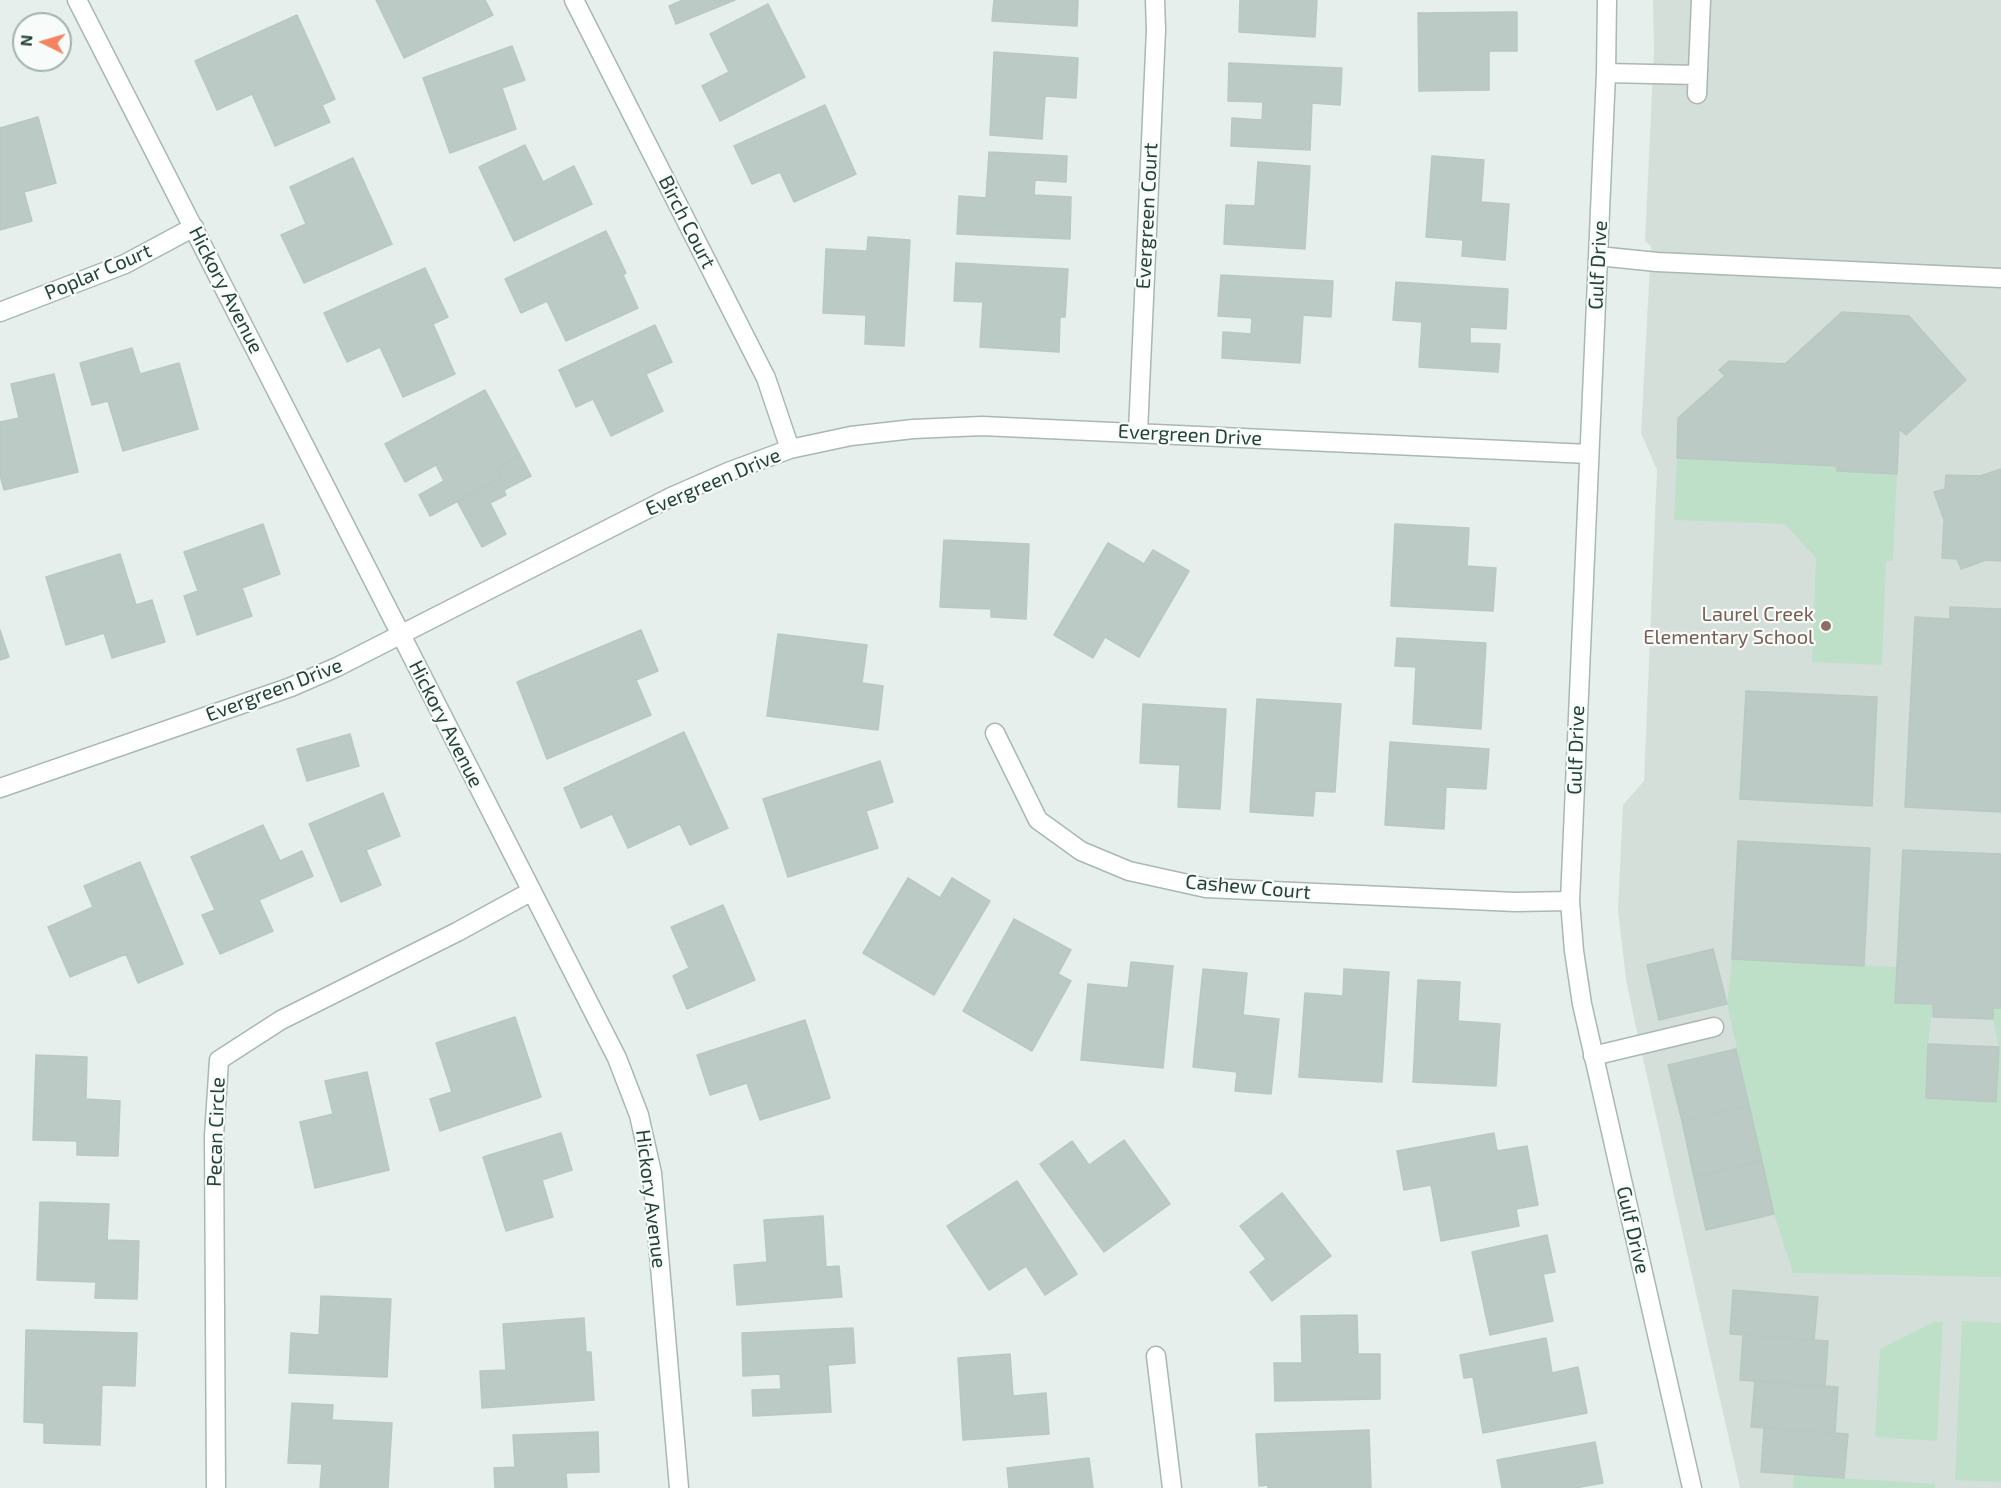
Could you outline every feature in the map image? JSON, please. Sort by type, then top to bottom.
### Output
[{"type":"street","name":"Hickory Avenue","points":[[77,0],[617,1058],[639,1114],[652,1173],[679,1488]]},
{"type":"street","name":"Birch Court","points":[[574,0],[766,378],[790,449]]},
{"type":"street","name":"Evergreen Court","points":[[1138,432],[1156,30],[1155,0]]},
{"type":"street","name":"Gulf Drive","points":[[1607,0],[1606,73],[1570,901],[1574,951],[1593,1056],[1692,1488]]},
{"type":"street","points":[[1697,94],[1701,0]]},
{"type":"street","points":[[1606,73],[1697,75]]},
{"type":"street","name":"Poplar Court","points":[[0,312],[125,264],[194,228]]},
{"type":"street","points":[[1598,256],[1657,262],[2001,278]]},
{"type":"street","name":"Evergreen Drive","points":[[0,788],[291,687],[337,667],[671,497],[728,472],[790,449],[851,436],[913,429],[981,426],[1589,454]]},
{"type":"street","name":"Cashew Court","points":[[995,733],[1038,820],[1081,851],[1129,871],[1206,888],[1515,902],[1570,901]]},
{"type":"street","name":"Pecan Circle","points":[[216,1488],[213,1136],[219,1060],[281,1020],[457,932],[532,891]]},
{"type":"street","points":[[1593,1056],[1714,1027]]},
{"type":"street","points":[[1156,1356],[1173,1488]]},
{"type":"shaded area","name":"Laurel Creek Elementary School","points":[[1653,0],[2001,0],[2001,1488],[1740,1488],[1635,1023],[1626,979],[1618,910],[1623,805],[1644,781],[1657,470],[1641,433],[1651,246],[1645,241],[1654,50]]},
{"type":"green space","points":[[1677,458],[1837,466],[1838,471],[1897,474],[1893,561],[1886,561],[1882,665],[1812,662],[1816,558],[1785,524],[1674,520]]},
{"type":"green space","points":[[1732,959],[1897,967],[1895,1002],[1933,1004],[1928,1044],[1926,1098],[1996,1101],[1999,1047],[1993,1008],[2001,1008],[2001,1277],[1793,1273],[1774,1214],[1727,1004]]},
{"type":"green space","points":[[1962,1321],[2001,1323],[2001,1482],[1955,1480]]},
{"type":"green space","points":[[1934,1322],[1943,1322],[1937,1441],[1875,1437],[1880,1349]]},
{"type":"green space","points":[[1794,1475],[1935,1484],[1935,1488],[1793,1488]]},
{"type":"building","points":[[376,0],[485,0],[493,15],[404,58]]},
{"type":"building","points":[[683,0],[735,0],[676,24],[669,6]]},
{"type":"building","points":[[994,0],[1078,0],[1077,26],[992,21]]},
{"type":"building","points":[[1240,0],[1317,0],[1315,37],[1239,32]]},
{"type":"building","points":[[768,4],[805,77],[720,121],[702,86],[729,72],[710,34]]},
{"type":"building","points":[[1517,12],[1517,51],[1489,51],[1489,90],[1419,91],[1418,13]]},
{"type":"building","points":[[297,15],[335,99],[322,105],[330,122],[275,146],[252,94],[217,110],[195,61]]},
{"type":"building","points":[[512,46],[525,80],[502,88],[516,129],[450,153],[423,78]]},
{"type":"building","points":[[994,52],[1078,58],[1076,98],[1045,96],[1042,139],[990,135]]},
{"type":"building","points":[[1229,63],[1342,68],[1340,105],[1312,103],[1310,150],[1231,146],[1232,118],[1262,120],[1263,102],[1228,101]]},
{"type":"building","points":[[825,105],[856,174],[794,202],[780,172],[752,184],[734,146]]},
{"type":"building","points":[[38,117],[56,183],[24,192],[32,221],[0,230],[0,128]]},
{"type":"building","points":[[525,145],[543,182],[574,166],[592,204],[514,241],[479,167]]},
{"type":"building","points":[[989,152],[1067,156],[1066,182],[1035,180],[1034,195],[1071,197],[1070,239],[957,234],[959,196],[986,198]]},
{"type":"building","points":[[1432,156],[1484,160],[1481,202],[1509,204],[1505,260],[1462,256],[1463,240],[1426,237]]},
{"type":"building","points":[[353,158],[392,244],[304,283],[281,235],[306,224],[290,187]]},
{"type":"building","points":[[1258,162],[1310,166],[1305,249],[1224,244],[1226,205],[1255,206]]},
{"type":"building","points":[[606,231],[626,273],[623,275],[638,308],[566,341],[547,301],[521,313],[505,279]]},
{"type":"building","points":[[868,237],[910,240],[904,346],[865,344],[866,315],[823,313],[826,249],[867,251]]},
{"type":"building","points":[[956,263],[1068,269],[1065,317],[1060,317],[1059,352],[980,347],[983,302],[954,301]]},
{"type":"building","points":[[425,268],[448,317],[433,324],[455,374],[403,397],[380,347],[347,362],[324,313]]},
{"type":"building","points":[[1221,275],[1333,281],[1331,317],[1303,315],[1300,363],[1222,358],[1223,332],[1251,334],[1252,318],[1218,316]]},
{"type":"building","points":[[1396,282],[1508,289],[1506,329],[1470,327],[1470,343],[1500,344],[1498,372],[1419,367],[1422,322],[1393,320]]},
{"type":"building","points":[[1842,312],[1909,316],[1966,380],[1906,435],[1899,429],[1897,474],[1837,471],[1837,466],[1677,458],[1678,418],[1725,376],[1719,370],[1729,361],[1785,364]]},
{"type":"building","points":[[655,325],[672,362],[646,374],[663,411],[611,436],[593,399],[576,407],[559,370]]},
{"type":"building","points":[[132,348],[140,374],[179,363],[198,429],[123,451],[108,401],[92,405],[80,363]]},
{"type":"building","points":[[54,374],[78,472],[4,490],[0,475],[0,422],[19,418],[11,384]]},
{"type":"building","points":[[485,390],[520,455],[496,469],[501,478],[430,516],[419,495],[444,481],[436,465],[405,482],[385,444]]},
{"type":"building","points":[[520,455],[531,476],[504,490],[506,495],[490,503],[506,534],[482,547],[457,501],[501,478],[496,469]]},
{"type":"building","points":[[2001,469],[2001,561],[1986,560],[1961,569],[1957,559],[1942,558],[1944,520],[1934,492],[1945,489],[1946,475],[1980,476]]},
{"type":"building","points":[[263,524],[280,574],[242,588],[252,616],[197,635],[184,596],[198,591],[184,552]]},
{"type":"building","points":[[1395,524],[1469,528],[1467,566],[1496,568],[1493,611],[1391,606]]},
{"type":"building","points":[[944,540],[1029,544],[1026,619],[991,617],[991,609],[940,607]]},
{"type":"building","points":[[1108,543],[1144,564],[1153,550],[1189,571],[1139,657],[1105,637],[1093,658],[1054,635]]},
{"type":"building","points":[[120,554],[136,605],[152,600],[165,642],[112,658],[104,633],[66,645],[46,577]]},
{"type":"building","points":[[1950,607],[2001,609],[2001,812],[1905,807],[1915,617],[1950,619]]},
{"type":"building","points":[[0,630],[9,657],[0,660]]},
{"type":"building","points":[[641,630],[658,671],[636,680],[651,715],[547,759],[517,682]]},
{"type":"building","points":[[778,634],[867,645],[862,683],[883,686],[878,730],[767,716]]},
{"type":"building","points":[[1397,638],[1486,643],[1481,729],[1413,724],[1416,667],[1395,666]]},
{"type":"building","points":[[1746,691],[1877,697],[1872,806],[1740,799]]},
{"type":"building","points":[[1257,699],[1341,704],[1335,792],[1315,791],[1313,816],[1250,812]]},
{"type":"building","points":[[1143,704],[1226,709],[1220,809],[1178,807],[1180,765],[1140,763]]},
{"type":"building","points":[[684,732],[728,828],[690,845],[680,824],[628,848],[612,814],[581,828],[564,788]]},
{"type":"building","points":[[350,734],[359,766],[307,781],[297,749]]},
{"type":"building","points":[[1390,742],[1489,749],[1486,789],[1446,787],[1444,829],[1385,825]]},
{"type":"building","points":[[880,761],[893,802],[866,811],[878,848],[788,877],[763,799]]},
{"type":"building","points":[[383,793],[400,836],[366,850],[381,885],[341,902],[309,824]]},
{"type":"building","points":[[263,825],[280,861],[302,851],[313,876],[259,900],[273,931],[220,954],[202,915],[215,910],[191,857]]},
{"type":"building","points":[[1738,841],[1870,848],[1864,966],[1732,959]]},
{"type":"building","points":[[1903,850],[2001,854],[2001,1008],[1993,1008],[1993,1019],[1933,1017],[1933,1004],[1895,1003]]},
{"type":"building","points":[[140,862],[183,964],[138,983],[126,954],[70,977],[48,927],[93,907],[84,886]]},
{"type":"building","points":[[908,878],[940,898],[952,878],[990,901],[934,995],[863,953]]},
{"type":"building","points":[[723,905],[755,980],[687,1009],[673,976],[689,968],[671,927]]},
{"type":"building","points":[[1014,919],[1071,950],[1058,974],[1071,981],[1032,1051],[963,1011]]},
{"type":"building","points":[[1713,949],[1727,1004],[1659,1020],[1647,965]]},
{"type":"building","points":[[1131,962],[1173,966],[1163,1068],[1081,1060],[1088,984],[1128,988]]},
{"type":"building","points":[[1203,969],[1247,973],[1243,1015],[1279,1019],[1271,1094],[1235,1091],[1237,1072],[1193,1067]]},
{"type":"building","points":[[1344,969],[1389,972],[1382,1082],[1299,1077],[1305,993],[1343,996]]},
{"type":"building","points":[[1418,980],[1460,982],[1458,1021],[1500,1024],[1496,1086],[1413,1082]]},
{"type":"building","points":[[515,1017],[541,1097],[440,1131],[430,1099],[452,1092],[436,1043]]},
{"type":"building","points":[[805,1020],[830,1098],[760,1120],[747,1083],[710,1095],[697,1055]]},
{"type":"building","points":[[1928,1044],[1999,1047],[1996,1102],[1926,1098]]},
{"type":"building","points":[[1736,1049],[1749,1105],[1682,1121],[1668,1065]]},
{"type":"building","points":[[36,1055],[87,1057],[86,1099],[120,1101],[118,1156],[77,1155],[77,1141],[33,1140]]},
{"type":"building","points":[[367,1072],[389,1170],[315,1188],[300,1122],[333,1114],[325,1081]]},
{"type":"building","points":[[1749,1105],[1762,1161],[1694,1177],[1682,1121]]},
{"type":"building","points":[[561,1133],[572,1170],[542,1180],[553,1217],[506,1231],[483,1157]]},
{"type":"building","points":[[1494,1133],[1497,1151],[1527,1146],[1538,1205],[1516,1209],[1519,1226],[1441,1241],[1431,1185],[1404,1190],[1397,1151]]},
{"type":"building","points":[[1124,1140],[1170,1204],[1104,1252],[1040,1164],[1072,1141],[1089,1165]]},
{"type":"building","points":[[1762,1161],[1774,1214],[1706,1230],[1694,1177]]},
{"type":"building","points":[[1017,1181],[1077,1274],[1045,1295],[1026,1266],[989,1290],[947,1226]]},
{"type":"building","points":[[1282,1193],[1331,1256],[1272,1301],[1250,1272],[1266,1259],[1240,1226]]},
{"type":"building","points":[[40,1202],[109,1204],[107,1240],[139,1241],[137,1299],[95,1298],[96,1282],[37,1280]]},
{"type":"building","points":[[823,1216],[826,1267],[839,1266],[842,1297],[737,1305],[734,1265],[767,1262],[764,1220]]},
{"type":"building","points":[[1547,1235],[1555,1272],[1543,1274],[1553,1321],[1490,1335],[1472,1252]]},
{"type":"building","points":[[1733,1290],[1818,1297],[1814,1340],[1730,1334]]},
{"type":"building","points":[[321,1296],[391,1299],[387,1377],[289,1373],[291,1333],[319,1335]]},
{"type":"building","points":[[1357,1315],[1358,1354],[1380,1354],[1380,1399],[1275,1401],[1274,1363],[1302,1363],[1301,1316]]},
{"type":"building","points":[[584,1318],[586,1352],[591,1352],[594,1400],[482,1408],[480,1371],[506,1370],[503,1324]]},
{"type":"building","points":[[853,1328],[855,1363],[828,1365],[831,1412],[753,1416],[752,1390],[781,1389],[780,1374],[743,1376],[742,1333]]},
{"type":"building","points":[[26,1330],[137,1333],[135,1386],[102,1385],[100,1445],[44,1443],[44,1423],[24,1422]]},
{"type":"building","points":[[1743,1335],[1828,1341],[1825,1387],[1740,1380]]},
{"type":"building","points":[[1546,1338],[1552,1373],[1578,1367],[1587,1413],[1483,1433],[1473,1377],[1464,1378],[1460,1355]]},
{"type":"building","points":[[1010,1354],[1013,1396],[1046,1393],[1049,1434],[963,1440],[958,1358]]},
{"type":"building","points":[[1755,1381],[1838,1387],[1835,1433],[1751,1427]]},
{"type":"building","points":[[292,1403],[333,1405],[332,1420],[392,1423],[388,1488],[320,1488],[322,1464],[288,1463]]},
{"type":"building","points":[[1764,1428],[1848,1434],[1844,1478],[1761,1472]]},
{"type":"building","points":[[1369,1430],[1371,1488],[1268,1488],[1268,1485],[1259,1486],[1256,1434]]},
{"type":"building","points":[[598,1432],[599,1472],[566,1473],[567,1488],[495,1488],[494,1468],[515,1467],[513,1435]]},
{"type":"building","points":[[1595,1442],[1603,1483],[1575,1488],[1502,1488],[1497,1460]]},
{"type":"building","points":[[1089,1458],[1093,1488],[1009,1488],[1007,1468]]},
{"type":"place","name":"Laurel Creek Elementary School","points":[[1826,626]]}]
